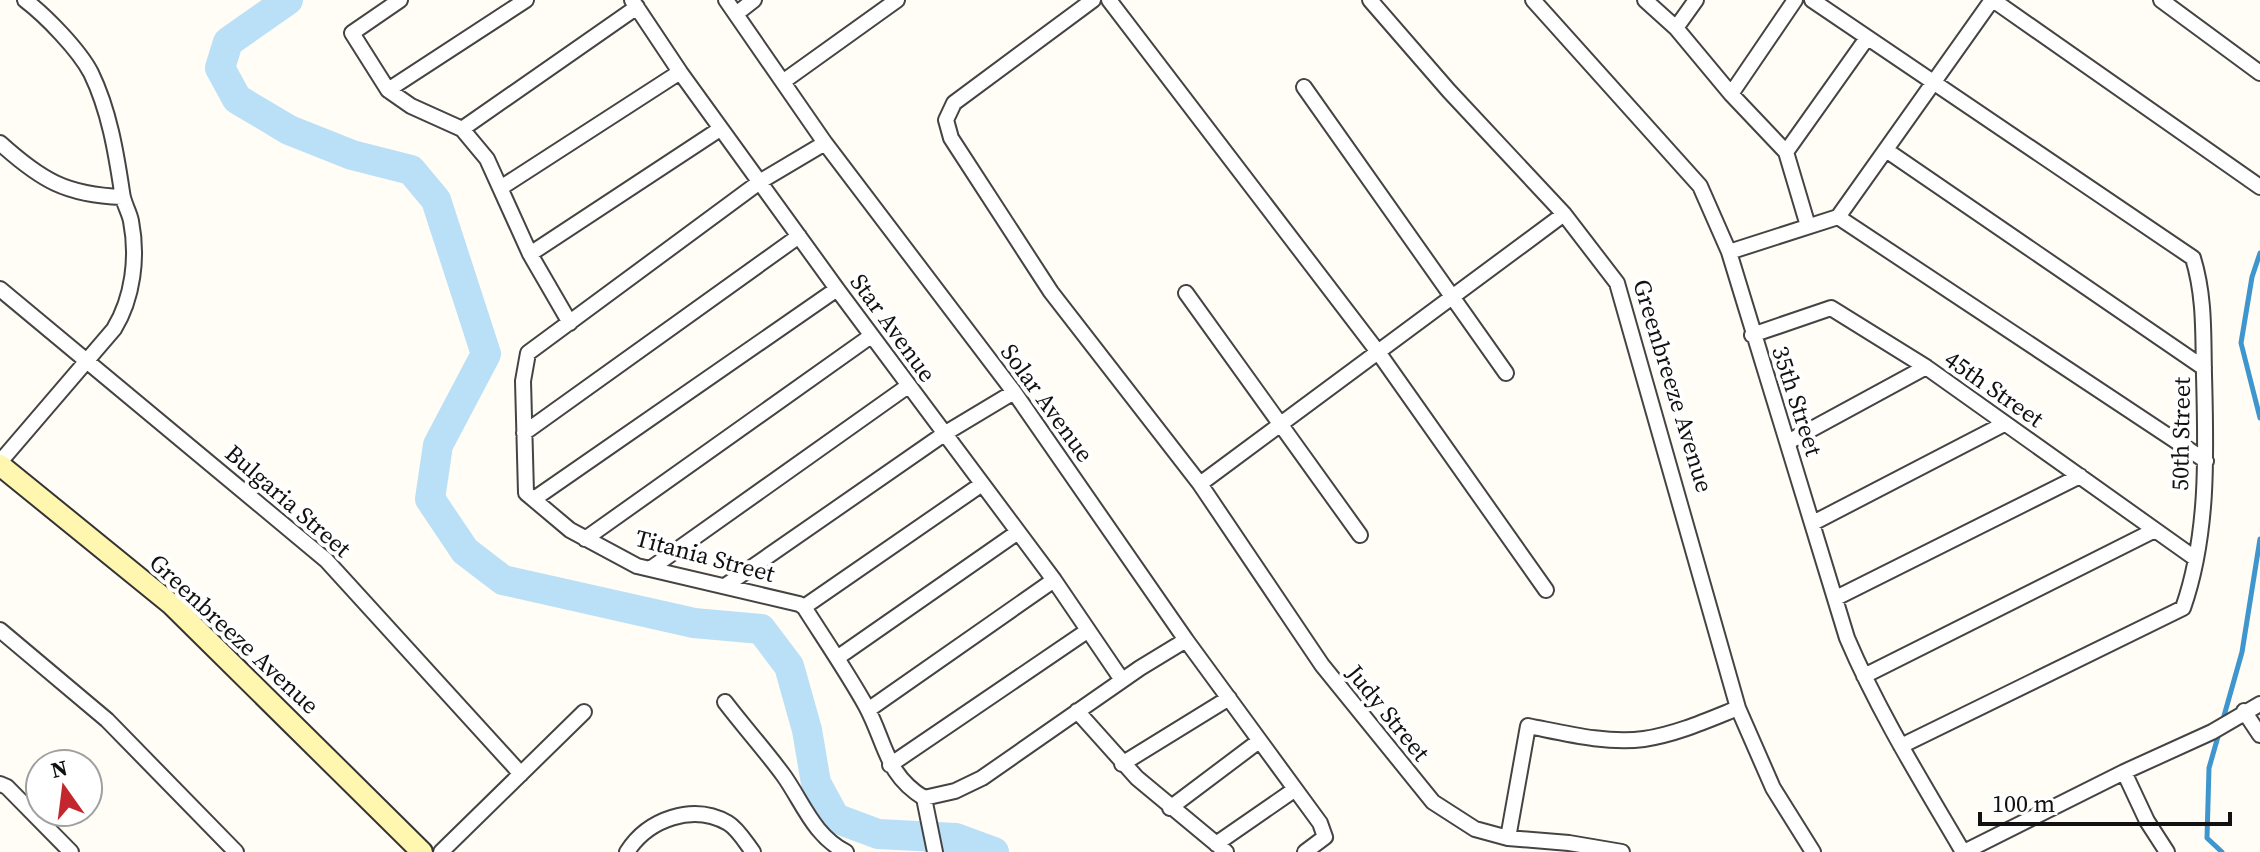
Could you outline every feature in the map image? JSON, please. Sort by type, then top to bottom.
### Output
[{"type":"street","points":[[0,463],[114,329],[123,314],[133,276],[131,219],[122,197],[111,129],[90,71],[81,56],[42,13],[25,0]]},
{"type":"street","points":[[400,0],[352,33],[388,90],[399,100],[462,129],[487,159],[530,254],[570,323]]},
{"type":"street","points":[[388,90],[526,0]]},
{"type":"street","name":"Solar Avenue","points":[[726,0],[825,143],[1014,392],[1186,640],[1320,823],[1325,837],[1305,852]]},
{"type":"street","points":[[736,14],[754,0]]},
{"type":"street","points":[[784,81],[897,0]]},
{"type":"street","name":"Judy Street","points":[[1093,0],[954,103],[946,120],[951,138],[1051,292],[1200,484],[1322,665],[1433,802],[1475,829],[1508,838],[1569,843],[1622,852]]},
{"type":"street","points":[[1109,0],[1378,352],[1546,590]]},
{"type":"street","name":"Greenbreeze Avenue","points":[[1370,0],[1449,91],[1564,214],[1617,283],[1738,708],[1773,788],[1813,852]]},
{"type":"street","name":"35th Street","points":[[1533,0],[1700,186],[1729,252],[1847,638],[1901,746],[1964,852]]},
{"type":"street","points":[[1645,0],[1676,28],[1731,94],[1786,152],[1808,226]]},
{"type":"street","points":[[1676,28],[1696,0]]},
{"type":"street","points":[[1731,94],[1795,0]]},
{"type":"street","name":"50th Street","points":[[1812,0],[2193,258],[2203,293],[2206,461],[2196,559],[2183,608],[1901,746]]},
{"type":"street","points":[[1729,252],[1838,217],[1992,0],[2260,187]]},
{"type":"street","points":[[2161,0],[2260,73]]},
{"type":"street","points":[[462,129],[634,4]]},
{"type":"street","name":"Star Avenue","points":[[634,4],[720,129],[1054,580],[1122,680]]},
{"type":"street","points":[[1786,152],[1867,38]]},
{"type":"street","points":[[502,187],[680,72]]},
{"type":"street","points":[[1304,87],[1450,298],[1506,373]]},
{"type":"street","points":[[530,254],[720,129]]},
{"type":"street","points":[[0,143],[27,167],[66,190],[91,196],[122,197]]},
{"type":"street","points":[[825,143],[761,181],[528,353],[523,381],[526,493],[534,499],[837,289]]},
{"type":"street","points":[[1886,150],[2204,368]]},
{"type":"street","points":[[1200,484],[1564,214]]},
{"type":"street","points":[[1838,217],[2206,461]]},
{"type":"street","points":[[524,433],[799,236]]},
{"type":"street","name":"Bulgaria Street","points":[[0,289],[326,560],[521,774]]},
{"type":"street","points":[[1186,293],[1360,535]]},
{"type":"street","name":"45th Street","points":[[1752,335],[1831,308],[1926,367],[2196,559]]},
{"type":"street","points":[[585,539],[871,336]]},
{"type":"street","points":[[1788,442],[1926,367]]},
{"type":"street","points":[[650,569],[908,386]]},
{"type":"street","points":[[725,586],[944,434],[1014,392]]},
{"type":"street","points":[[1813,523],[2004,424]]},
{"type":"street","name":"Greenbreeze Avenue","points":[[0,463],[171,604],[422,852]]},
{"type":"street","points":[[1836,598],[2080,476]]},
{"type":"street","points":[[935,849],[926,802],[908,788],[890,765],[868,710],[804,607],[982,484]]},
{"type":"street","name":"Titania Street","points":[[534,499],[570,530],[637,566],[804,607]]},
{"type":"street","points":[[1864,676],[2155,530]]},
{"type":"street","points":[[837,658],[1018,532]]},
{"type":"street","points":[[868,710],[1054,580]]},
{"type":"street","points":[[0,630],[107,720],[236,852]]},
{"type":"street","points":[[890,765],[1087,631]]},
{"type":"street","points":[[926,802],[982,778],[1122,680],[1186,640]]},
{"type":"street","points":[[1122,764],[1229,698]]},
{"type":"street","points":[[725,702],[785,777],[813,824],[835,847],[846,852]]},
{"type":"street","points":[[1964,852],[2212,732],[2260,704]]},
{"type":"street","points":[[1508,838],[1528,726],[1607,739],[1644,739],[1693,726],[1738,708]]},
{"type":"street","points":[[1077,711],[1122,764],[1170,808],[1221,848],[1294,790]]},
{"type":"street","points":[[2244,711],[2260,735]]},
{"type":"street","points":[[441,852],[584,712]]},
{"type":"street","points":[[1170,808],[1259,741]]},
{"type":"street","points":[[2124,772],[2165,851]]},
{"type":"street","points":[[0,784],[7,787],[71,852]]},
{"type":"street","points":[[627,852],[646,830],[674,815],[702,814],[730,824],[753,852]]},
{"type":"waterway","points":[[288,0],[228,42],[220,68],[237,99],[289,130],[352,155],[411,170],[436,200],[486,354],[438,445],[430,499],[465,551],[503,580],[694,623],[761,629],[789,666],[807,730],[816,783],[835,818],[878,834],[956,838],[994,852]]},
{"type":"waterway","points":[[2260,253],[2252,277],[2241,343],[2260,418]]},
{"type":"waterway","points":[[2222,723],[2242,652],[2260,539]]},
{"type":"waterway","points":[[2219,733],[2209,768],[2207,838],[2222,852]]}]
